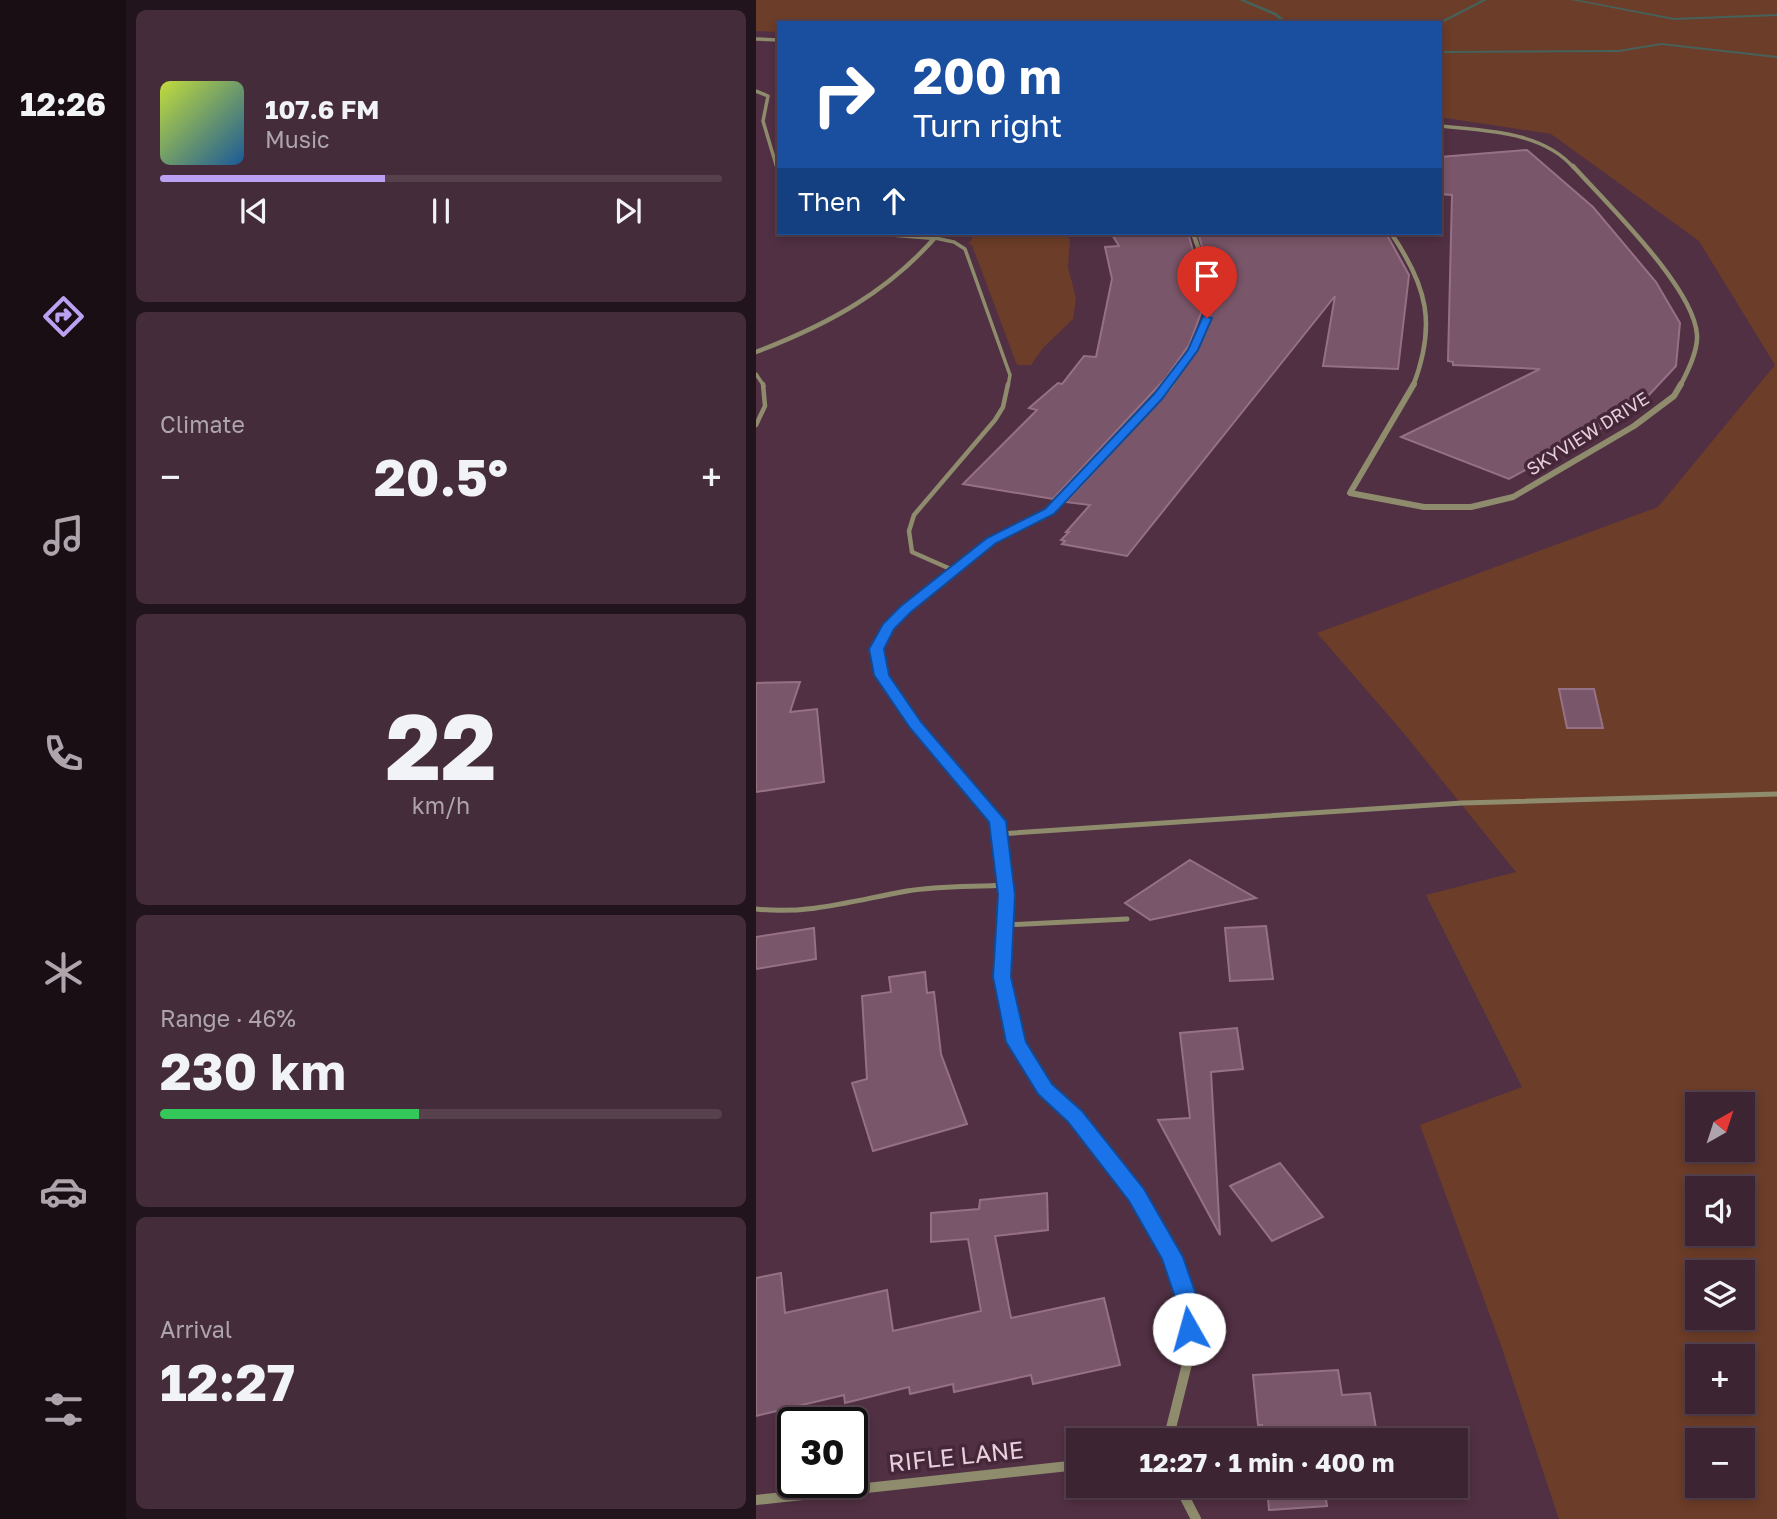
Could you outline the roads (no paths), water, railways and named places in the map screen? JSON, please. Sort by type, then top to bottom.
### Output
[{"type":"street","points":[[756,39],[777,40]]},
{"type":"street","points":[[756,91],[768,96],[763,121],[777,166]]},
{"type":"street","name":"SKYVIEW DRIVE","points":[[1392,235],[1414,268],[1428,317],[1427,350],[1412,391],[1350,493],[1424,507],[1471,507],[1513,497],[1634,426],[1674,396],[1689,369],[1697,336],[1690,306],[1651,255],[1562,154],[1546,144],[1530,139],[1442,126]]},
{"type":"street","points":[[756,352],[819,326],[878,293],[937,235]]},
{"type":"street","points":[[1171,1428],[1190,1352],[1189,1306],[1172,1257],[1137,1195],[1075,1116],[1045,1089],[1016,1042],[1002,977],[1005,885],[998,821],[915,725],[882,675],[877,649],[888,627],[906,609],[992,540],[1050,511],[1158,396],[1193,350],[1207,318],[1208,287],[1205,266],[1194,235]]},
{"type":"street","name":"RIFLE LANE","points":[[756,1500],[1066,1466]]},
{"type":"street","points":[[1185,1498],[1196,1519]]},
{"type":"lane","points":[[937,235],[965,248],[1010,375],[1003,407],[995,420],[914,515],[909,531],[912,552],[928,562],[955,571]]},
{"type":"lane","points":[[756,374],[761,378],[766,394],[765,413],[756,425]]},
{"type":"lane","points":[[999,834],[1462,803],[1777,794]]},
{"type":"lane","points":[[756,909],[783,912],[862,902],[908,891],[1005,885]]},
{"type":"lane","points":[[1005,925],[1126,919]]},
{"type":"waterway","points":[[1241,0],[1275,14],[1284,21]]},
{"type":"waterway","points":[[1442,22],[1485,0]]},
{"type":"waterway","points":[[1573,0],[1674,19],[1777,15]]},
{"type":"waterway","points":[[1442,52],[1619,51],[1661,44],[1777,57]]}]
